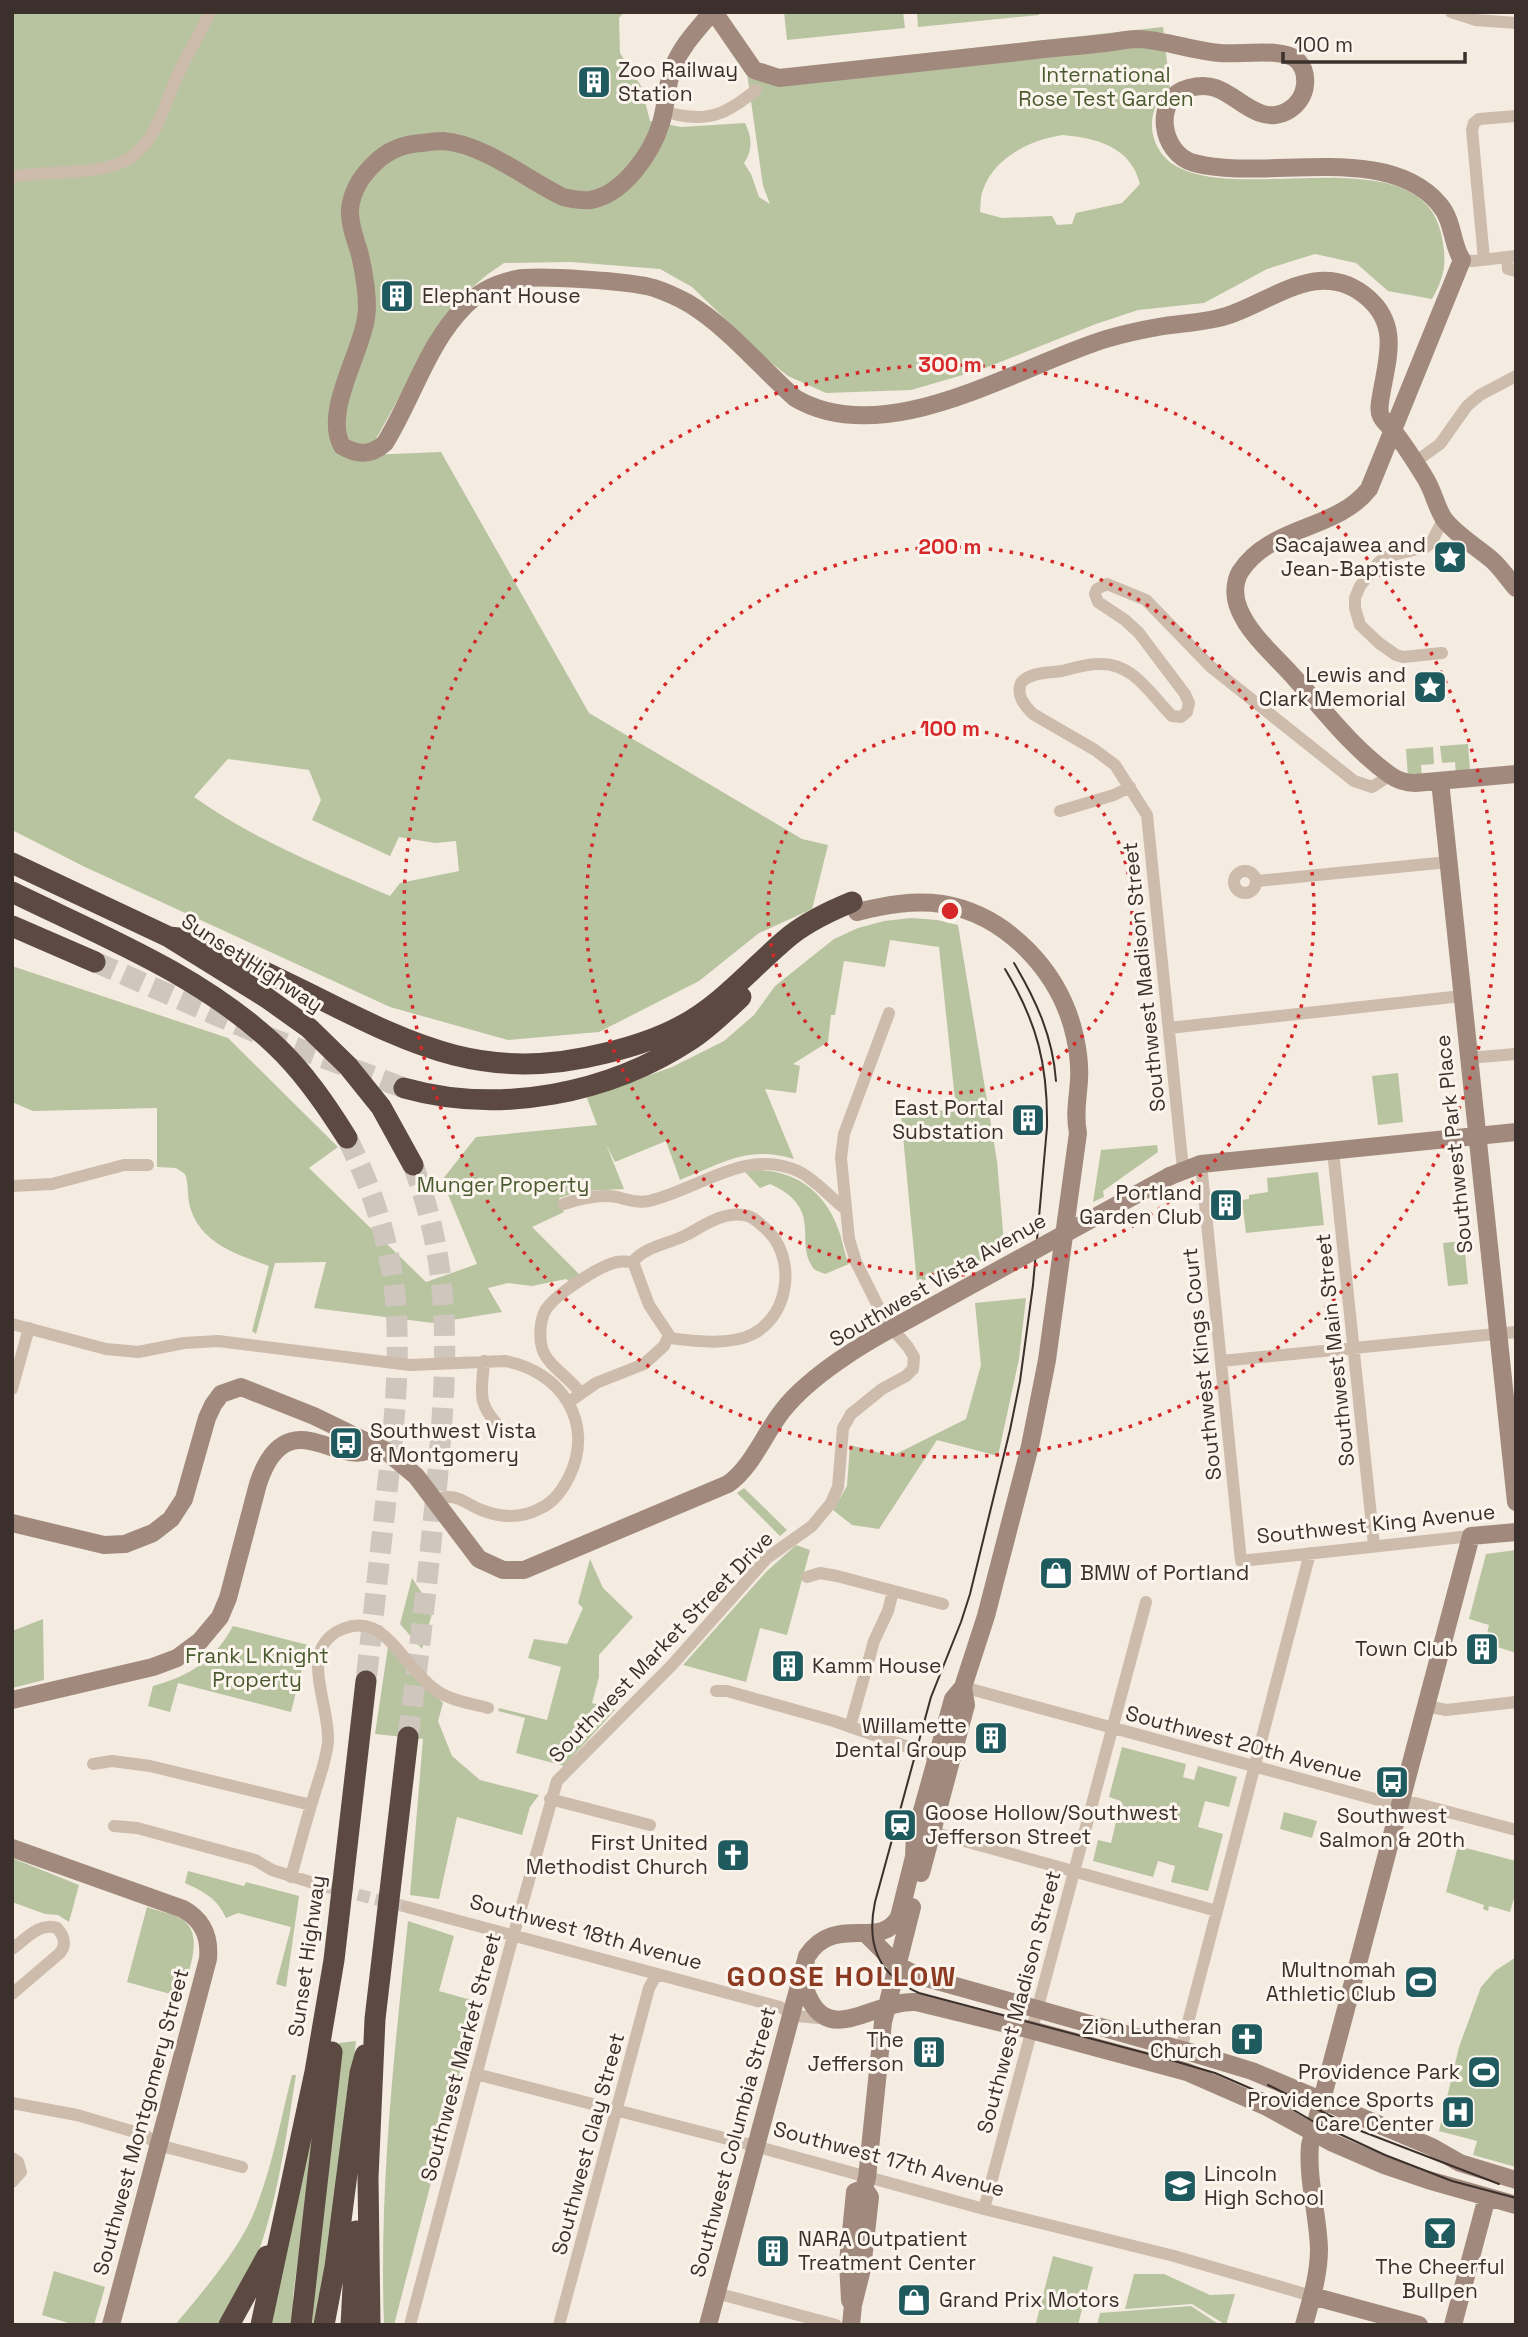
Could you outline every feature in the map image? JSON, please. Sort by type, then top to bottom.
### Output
[{"type":"highway","name":"Sunset Highway","points":[[12,863],[169,937],[267,998],[309,1028],[348,1066],[381,1107],[413,1165]]},
{"type":"highway","points":[[12,892],[165,967],[214,997],[277,1046],[309,1084],[347,1138]]},
{"type":"highway","points":[[169,937],[197,940],[362,1021],[429,1050],[483,1062],[537,1064],[569,1061],[625,1048],[682,1026],[731,989],[807,924],[849,910]]},
{"type":"highway","points":[[404,1088],[449,1098],[520,1099],[564,1092],[609,1079],[657,1059],[691,1040],[715,1022],[799,946],[849,910]]},
{"type":"highway","points":[[12,926],[95,962]]},
{"type":"highway","name":"Sunset Highway","points":[[278,2235],[315,2072],[334,1960],[366,1681]]},
{"type":"highway","points":[[370,2325],[368,2178],[375,2019],[408,1737]]},
{"type":"highway","points":[[301,2325],[338,1997],[334,1960]]},
{"type":"highway","points":[[324,2325],[335,2267],[360,2073],[375,2019]]},
{"type":"highway","points":[[351,2325],[357,2214],[368,2178]]},
{"type":"highway","points":[[229,2325],[278,2235]]},
{"type":"highway","points":[[261,2325],[278,2235]]},
{"type":"street","points":[[12,177],[98,169],[119,164],[135,154],[153,132],[180,69],[210,12]]},
{"type":"street","points":[[1516,271],[1508,269],[1511,257],[1466,262],[1462,260],[1456,251],[1450,222],[1439,204],[1415,184],[1397,177],[1339,167],[1207,166],[1189,162],[1179,155],[1164,131],[1169,103],[1177,94],[1186,88],[1209,86],[1225,90],[1260,113],[1273,115],[1288,111],[1300,100],[1305,79],[1304,70],[1298,61],[1289,55],[1263,52],[1220,53],[1138,39],[779,78],[754,70],[713,12],[692,35],[675,61],[666,86],[662,120],[651,147],[634,170],[604,195],[592,200],[563,197],[476,149],[444,141],[398,147],[381,156],[366,172],[358,181],[350,209],[351,225],[364,274],[367,317],[335,430],[342,446],[355,453],[363,454],[378,449],[390,435],[419,375],[458,313],[485,290],[525,278],[637,285],[652,287],[675,296],[710,319],[796,398],[811,407],[834,413],[861,415],[904,411],[940,403],[1104,340],[1158,327],[1227,316],[1303,284],[1333,281],[1352,287],[1368,298],[1387,327],[1390,345],[1379,414],[1431,487],[1444,518],[1496,562],[1516,588]]},
{"type":"street","points":[[1451,12],[1476,20],[1516,23]]},
{"type":"street","points":[[674,114],[704,117],[725,113],[756,90]]},
{"type":"street","points":[[1484,259],[1471,139],[1474,122],[1479,119],[1516,116]]},
{"type":"street","points":[[1462,260],[1372,482],[1364,495],[1340,513],[1289,534],[1264,548],[1241,572],[1235,596],[1239,610],[1253,632],[1352,743],[1391,775],[1409,783],[1516,774]]},
{"type":"street","points":[[1415,462],[1440,444],[1467,405],[1479,395],[1516,376]]},
{"type":"street","points":[[1442,653],[1403,657],[1378,643],[1360,625],[1355,598],[1360,586],[1379,562],[1385,557],[1426,547],[1444,518]]},
{"type":"street","name":"Southwest Madison Street","points":[[1177,1172],[1169,1028],[1147,818],[1115,765],[1033,714],[1019,694],[1021,683],[1032,676],[1087,665],[1112,664],[1137,677],[1172,716],[1181,716],[1187,712],[1189,703],[1185,694],[1139,633],[1098,602],[1095,594],[1103,584],[1112,585],[1146,600],[1211,667],[1354,781],[1372,787],[1391,775]]},
{"type":"street","name":"Southwest Park Place","points":[[1440,781],[1516,1502]]},
{"type":"street","points":[[1060,811],[1114,795],[1129,786]]},
{"type":"street","points":[[1256,881],[1448,862]]},
{"type":"street","points":[[849,910],[900,892],[926,892],[952,896],[998,914],[1038,944],[1066,984],[1079,1013],[1088,1046],[1090,1086],[1086,1119],[1078,1133],[1038,1412],[995,1584],[963,1687],[966,1705],[944,1760],[932,1832],[886,2008],[866,2183],[855,2192],[849,2249],[850,2300],[853,2305],[851,2325]]},
{"type":"street","points":[[1169,1028],[1462,996]]},
{"type":"street","name":"Southwest Market Street Drive","points":[[550,1799],[562,1774],[672,1665],[767,1558],[812,1526],[831,1503],[840,1474],[843,1428],[851,1414],[913,1369],[915,1361],[908,1347],[865,1282],[856,1262],[844,1208],[842,1142],[889,1013]]},
{"type":"street","points":[[1468,1058],[1516,1054]]},
{"type":"street","name":"Southwest Vista Avenue","points":[[12,1523],[104,1545],[132,1542],[158,1530],[171,1519],[184,1499],[210,1410],[218,1397],[232,1388],[242,1387],[376,1445],[397,1459],[416,1476],[479,1559],[503,1570],[518,1571],[544,1563],[728,1483],[744,1469],[775,1421],[791,1402],[847,1355],[1177,1172],[1201,1164],[1516,1132]]},
{"type":"street","name":"Southwest Main Street","points":[[1333,1151],[1374,1545]]},
{"type":"street","points":[[564,1203],[585,1196],[646,1202],[689,1189],[733,1168],[777,1164],[798,1171],[815,1182],[844,1208]]},
{"type":"street","name":"Southwest Kings Court","points":[[1201,1164],[1241,1561]]},
{"type":"street","points":[[12,1186],[52,1184],[124,1166],[148,1165]]},
{"type":"street","points":[[581,1394],[571,1380],[546,1356],[541,1341],[544,1314],[552,1302],[594,1273],[614,1263],[633,1262],[643,1253],[713,1221],[736,1214],[757,1220],[782,1248],[785,1263],[784,1290],[779,1307],[754,1334],[731,1340],[669,1338]]},
{"type":"street","points":[[569,1402],[596,1383],[644,1364],[669,1338],[649,1306],[633,1262]]},
{"type":"street","points":[[12,1324],[122,1351],[138,1352],[184,1343],[218,1341],[410,1365],[484,1361],[520,1364],[535,1370],[553,1383],[569,1402],[575,1418],[577,1437],[575,1464],[557,1496],[544,1507],[511,1517],[482,1511],[458,1498],[446,1496],[435,1500]]},
{"type":"street","points":[[12,1389],[29,1328]]},
{"type":"street","points":[[1221,1361],[1516,1332]]},
{"type":"street","points":[[484,1361],[482,1396],[486,1414],[499,1426]]},
{"type":"street","points":[[12,1700],[153,1667],[187,1652],[214,1625],[228,1598],[258,1484],[272,1454],[301,1440],[356,1454],[368,1452],[376,1445]]},
{"type":"street","name":"Southwest King Avenue","points":[[1241,1561],[1516,1532]]},
{"type":"street","points":[[1304,2325],[1316,2278],[1319,2251],[1310,2145],[1471,1536]]},
{"type":"street","points":[[1176,2069],[1310,1553]]},
{"type":"street","points":[[807,1577],[820,1573],[943,1604]]},
{"type":"street","points":[[850,1727],[874,1641],[888,1611],[893,1591]]},
{"type":"street","name":"Southwest Madison Street","points":[[984,2209],[1146,1602]]},
{"type":"street","points":[[291,1877],[328,1743],[318,1661],[323,1645],[341,1629],[355,1626],[374,1629],[386,1638],[418,1674],[444,1695],[488,1708]]},
{"type":"street","name":"Southwest 20th Avenue","points":[[963,1687],[1386,1802],[1415,1803],[1516,1830]]},
{"type":"street","points":[[716,1691],[727,1691],[850,1727],[944,1760]]},
{"type":"street","points":[[1426,1706],[1446,1710],[1516,1702]]},
{"type":"street","name":"Southwest Columbia Street","points":[[708,2325],[802,1974],[813,1948],[827,1937],[844,1933],[884,1931],[895,1924],[914,1857],[915,1836],[944,1760]]},
{"type":"street","points":[[93,1764],[112,1761],[150,1766],[311,1805]]},
{"type":"street","points":[[550,1799],[650,1825]]},
{"type":"street","name":"Southwest Market Street","points":[[410,2325],[550,1799]]},
{"type":"street","points":[[114,1826],[137,1828],[255,1860],[272,1870],[323,1886]]},
{"type":"street","points":[[932,1832],[1217,1911]]},
{"type":"street","name":"Southwest Montgomery Street","points":[[12,1847],[64,1868],[174,1905],[196,1917],[208,1943],[208,1959],[111,2325]]},
{"type":"street","name":"Southwest 18th Avenue","points":[[407,1908],[780,2007],[816,2019],[851,2020],[904,2003],[916,2003],[1031,2030],[1176,2069],[1243,2096],[1384,2165],[1516,2205]]},
{"type":"street","points":[[12,1949],[45,1926],[57,1928],[65,1943],[60,1953],[12,1994]]},
{"type":"street","points":[[866,1934],[897,1965],[922,1977],[1252,2071],[1432,2147],[1452,2159],[1516,2180]]},
{"type":"street","points":[[903,1940],[922,1977]]},
{"type":"street","name":"Southwest Clay Street","points":[[559,2325],[649,1987],[657,1974]]},
{"type":"street","points":[[802,1974],[810,2000],[824,2015],[834,2019]]},
{"type":"street","name":"Southwest 17th Avenue","points":[[475,2074],[755,2146],[866,2183],[1174,2256],[1312,2296]]},
{"type":"street","points":[[12,2103],[57,2110],[145,2135],[158,2145],[242,2168]]},
{"type":"street","points":[[12,2158],[18,2162],[21,2172],[12,2182]]},
{"type":"street","points":[[1453,2325],[1487,2197]]},
{"type":"street","points":[[716,2293],[836,2325]]},
{"type":"street","points":[[1312,2296],[1419,2325]]},
{"type":"green space","name":"International Rose Test Garden","points":[[12,12],[624,12],[619,18],[620,53],[641,86],[650,121],[681,127],[745,123],[750,143],[744,163],[759,197],[770,204],[763,186],[747,73],[1163,27],[1170,88],[1155,109],[1152,128],[1153,135],[1171,163],[1204,176],[1247,179],[1345,178],[1388,184],[1422,200],[1441,233],[1444,267],[1432,299],[1388,291],[1356,263],[1315,254],[1267,269],[1204,303],[1138,310],[980,370],[911,390],[826,393],[788,376],[692,287],[660,269],[571,262],[504,263],[462,296],[436,331],[367,455],[441,452],[589,713],[802,839],[828,845],[812,909],[759,933],[699,981],[599,1032],[508,1040],[390,1007],[85,867],[12,830]],"holes":[[[1063,135],[1100,142],[1121,153],[1136,171],[1140,184],[1122,203],[1076,213],[1072,224],[1057,225],[1052,216],[1002,218],[980,212],[981,195],[988,178],[1005,159],[1027,145]],[[228,759],[309,770],[321,800],[312,820],[390,856],[399,837],[435,843],[456,841],[459,871],[400,883],[390,896],[289,852],[241,827],[194,797]]]},
{"type":"green space","points":[[784,12],[903,12],[905,28],[787,40]]},
{"type":"green space","points":[[917,12],[1039,12],[1039,15],[918,27]]},
{"type":"green space","points":[[1468,744],[1470,771],[1456,773],[1455,762],[1442,763],[1440,746]]},
{"type":"green space","points":[[1433,747],[1434,764],[1421,765],[1422,776],[1408,777],[1406,749]]},
{"type":"green space","name":"Munger Property","points":[[911,918],[958,925],[997,1161],[1004,1243],[972,1269],[939,1272],[917,1284],[901,1115],[956,1109],[939,947],[890,940],[885,967],[844,961],[835,1015],[831,1015],[828,1042],[793,1064],[800,1066],[796,1093],[765,1089],[794,1159],[778,1155],[749,1155],[680,1180],[666,1141],[615,1162],[606,1144],[624,1189],[583,1191],[559,1198],[564,1212],[532,1227],[583,1278],[573,1284],[566,1279],[532,1286],[508,1283],[488,1288],[502,1312],[433,1323],[314,1308],[326,1262],[275,1263],[256,1334],[252,1331],[269,1266],[232,1252],[211,1239],[195,1220],[190,1207],[185,1174],[176,1168],[157,1167],[157,1108],[33,1111],[12,1102],[12,966],[228,1038],[338,1147],[309,1168],[426,1282],[477,1264],[442,1180],[476,1137],[597,1125],[587,1098],[672,1067],[724,1041],[754,1015],[775,986],[834,939],[858,928]]},
{"type":"green space","points":[[1398,1073],[1403,1122],[1378,1125],[1372,1076]]},
{"type":"green space","points":[[1157,1145],[1158,1152],[1103,1191],[1104,1197],[1093,1202],[1101,1150]]},
{"type":"green space","points":[[755,1170],[784,1174],[797,1179],[818,1195],[833,1217],[849,1264],[825,1274],[815,1270],[806,1249],[803,1215],[797,1204],[770,1184],[760,1188],[745,1172]]},
{"type":"green space","points":[[1318,1172],[1324,1225],[1246,1233],[1242,1200],[1249,1199],[1249,1195],[1268,1192],[1267,1178]]},
{"type":"green space","points":[[1464,1241],[1468,1284],[1448,1286],[1443,1243]]},
{"type":"green space","points":[[1026,1298],[1019,1359],[998,1456],[937,1440],[879,1529],[852,1525],[833,1510],[847,1486],[850,1445],[892,1456],[966,1419],[981,1365],[975,1303]]},
{"type":"green space","points":[[744,1488],[787,1530],[780,1536],[737,1493]]},
{"type":"green space","points":[[796,1545],[810,1550],[787,1635],[760,1628],[746,1682],[683,1665],[766,1572]]},
{"type":"green space","points":[[1516,1550],[1516,1653],[1485,1643],[1489,1625],[1469,1619],[1486,1554]]},
{"type":"green space","points":[[590,1559],[603,1588],[633,1617],[599,1655],[599,1677],[592,1703],[615,1710],[564,1766],[516,1753],[525,1718],[498,1711],[499,1708],[547,1720],[561,1667],[528,1658],[534,1639],[567,1644],[583,1608],[578,1603]]},
{"type":"green space","points":[[412,1578],[433,1610],[422,1649],[400,1624]]},
{"type":"green space","points":[[43,1619],[44,1680],[12,1688],[12,1631]]},
{"type":"green space","name":"Frank L Knight Property","points":[[233,1626],[308,1645],[291,1712],[178,1683],[170,1712],[148,1706],[153,1686],[179,1677],[200,1665],[218,1649]]},
{"type":"green space","points":[[388,1647],[443,1703],[438,1721],[452,1756],[480,1780],[539,1795],[530,1807],[522,1835],[457,1817],[439,1899],[410,1895],[423,1739],[375,1734]]},
{"type":"green space","points":[[1122,1747],[1186,1764],[1183,1777],[1194,1780],[1198,1766],[1237,1777],[1229,1807],[1205,1801],[1198,1827],[1223,1834],[1208,1891],[1171,1882],[1175,1866],[1158,1861],[1153,1877],[1093,1861],[1098,1840],[1111,1843],[1121,1801],[1109,1797]]},
{"type":"green space","points":[[1284,1812],[1317,1821],[1312,1838],[1280,1829]]},
{"type":"green space","points":[[1458,1846],[1516,1861],[1516,1891],[1510,1912],[1489,1906],[1488,1911],[1483,1909],[1484,1905],[1446,1892]]},
{"type":"green space","points":[[12,1858],[79,1885],[69,1922],[58,1915],[45,1914],[12,1902]]},
{"type":"green space","points":[[188,1871],[244,1886],[246,1882],[299,1896],[286,1987],[276,1984],[291,1927],[238,1913],[226,1918],[209,1896],[185,1883]]},
{"type":"green space","points":[[147,1907],[180,1918],[192,1933],[193,1954],[181,1997],[127,1982]]},
{"type":"green space","points":[[408,1921],[454,1936],[439,1991],[478,2002],[394,2325],[384,2325],[386,2173]]},
{"type":"green space","name":"Providence Park","points":[[1516,1957],[1516,2167],[1473,2155],[1477,2141],[1439,2131],[1459,2047],[1481,1987],[1495,1971]]},
{"type":"green space","points":[[356,2041],[328,2258],[314,2325],[307,2325],[339,2043]]},
{"type":"green space","points":[[292,2075],[296,2075],[280,2168],[264,2237],[256,2259],[220,2325],[175,2325],[221,2268],[250,2221],[268,2173]]},
{"type":"green space","points":[[311,2130],[315,2131],[293,2296],[293,2325],[265,2325]]},
{"type":"green space","points":[[1053,2256],[1093,2267],[1078,2325],[1036,2323]]},
{"type":"green space","points":[[54,2271],[105,2287],[94,2325],[75,2325],[42,2315]]},
{"type":"green space","points":[[1134,2274],[1164,2274],[1210,2295],[1235,2294],[1226,2325],[1192,2304],[1125,2309]]},
{"type":"green space","points":[[1191,2306],[1220,2325],[1097,2325],[1100,2313]]},
{"type":"tunnel","points":[[95,962],[257,1033],[404,1088]]},
{"type":"tunnel","points":[[347,1138],[372,1195],[384,1234],[397,1319],[394,1418],[366,1681]]},
{"type":"tunnel","points":[[408,1737],[436,1494],[444,1368],[442,1288],[436,1248],[427,1207],[413,1165]]},
{"type":"tunnel","points":[[323,1886],[407,1907]]},
{"type":"tram line","points":[[1014,963],[1042,1019],[1051,1049],[1056,1081]]},
{"type":"tram line","points":[[1005,969],[1033,1026],[1043,1064],[1047,1105],[1033,1285],[1020,1381],[970,1594],[931,1697],[875,1902],[872,1932],[878,1957],[894,1977],[919,1993],[1215,2073],[1273,2098],[1316,2123],[1385,2155],[1452,2181],[1516,2198]]},
{"type":"tram line","points":[[1268,2085],[1361,2131],[1499,2184]]},
{"type":"place","name":"Zoo Railway Station","points":[[594,82]]},
{"type":"place","name":"Elephant House","points":[[397,296]]},
{"type":"place","name":"Sacajawea and Jean-Baptiste","points":[[1450,557]]},
{"type":"place","name":"Lewis and Clark Memorial","points":[[1430,687]]},
{"type":"place","name":"East Portal Substation","points":[[1028,1120]]},
{"type":"place","name":"Portland Garden Club","points":[[1226,1205]]},
{"type":"place","name":"Southwest Vista & Montgomery","points":[[346,1443]]},
{"type":"place","name":"BMW of Portland","points":[[1056,1573]]},
{"type":"place","name":"Town Club","points":[[1482,1649]]},
{"type":"place","name":"Kamm House","points":[[788,1666]]},
{"type":"place","name":"Willamette Dental Group","points":[[991,1738]]},
{"type":"place","name":"Southwest Salmon & 20th","points":[[1392,1782]]},
{"type":"place","name":"Goose Hollow/Southwest Jefferson Street","points":[[900,1825]]},
{"type":"place","name":"First United Methodist Church","points":[[733,1855]]},
{"type":"place","name":"Multnomah Athletic Club","points":[[1421,1982]]},
{"type":"place","name":"Zion Lutheran Church","points":[[1247,2039]]},
{"type":"place","name":"The Jefferson","points":[[929,2052]]},
{"type":"place","name":"Providence Park","points":[[1484,2072]]},
{"type":"place","name":"Providence Sports Care Center","points":[[1458,2112]]},
{"type":"place","name":"Lincoln High School","points":[[1180,2186]]},
{"type":"place","name":"The Cheerful Bullpen","points":[[1440,2233]]},
{"type":"place","name":"NARA Outpatient Treatment Center","points":[[773,2251]]},
{"type":"place","name":"Grand Prix Motors","points":[[914,2300]]},
{"type":"district","name":"GOOSE HOLLOW","points":[[842,1976]]}]
